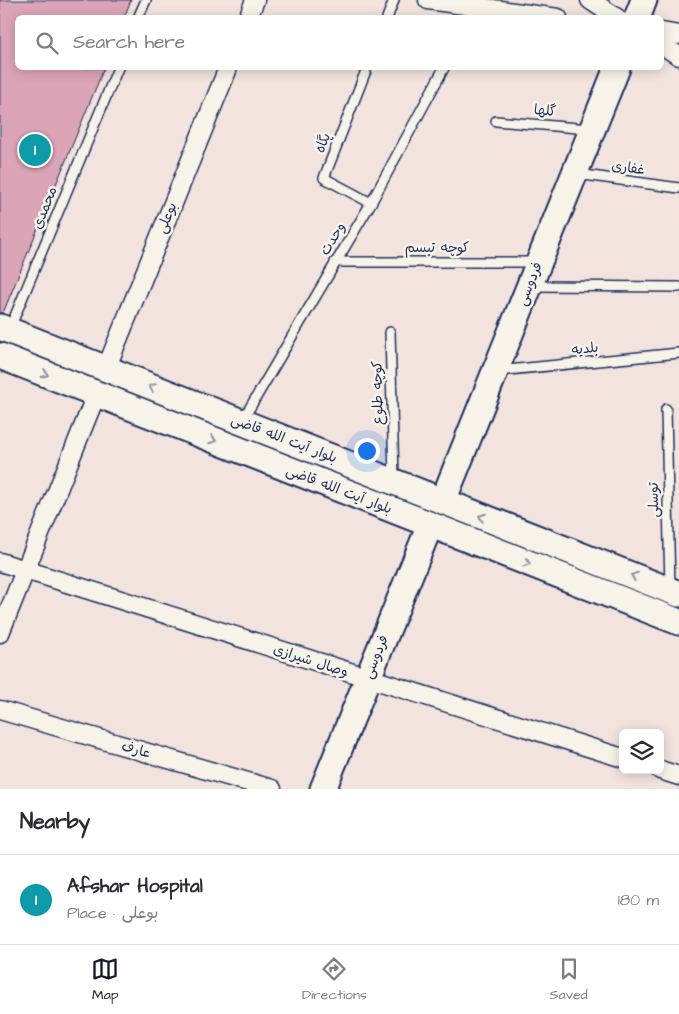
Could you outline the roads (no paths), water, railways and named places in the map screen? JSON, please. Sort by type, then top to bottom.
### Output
[{"type":"main road","points":[[638,15],[644,0]]},
{"type":"main road","name":"فردوسی","points":[[443,501],[616,70]]},
{"type":"main road","name":"بلوار آیت‌ الله قاضی","points":[[5,329],[675,592]]},
{"type":"main road","name":"بلوار آیت ‌الله قاضی","points":[[0,356],[673,620]]},
{"type":"main road","points":[[177,426],[187,401]]},
{"type":"main road","name":"فردوسی","points":[[323,789],[430,525]]},
{"type":"main road","points":[[673,620],[675,592]]},
{"type":"street","points":[[249,15],[255,0]]},
{"type":"street","points":[[428,0],[474,12],[516,15]]},
{"type":"street","points":[[590,0],[612,15]]},
{"type":"street","points":[[664,32],[679,35]]},
{"type":"street","points":[[664,47],[679,56]]},
{"type":"street","name":"بوعلی","points":[[106,369],[227,70]]},
{"type":"street","points":[[0,633],[96,394]]},
{"type":"street","name":"وصال شیرازی","points":[[0,562],[619,757]]},
{"type":"street","name":"عارف","points":[[0,710],[272,789]]},
{"type":"street","points":[[664,771],[679,776]]},
{"type":"lane","points":[[139,15],[146,0]]},
{"type":"lane","points":[[388,15],[394,0]]},
{"type":"lane","name":"محمدی","points":[[5,329],[117,70]]},
{"type":"lane","name":"پگاه","points":[[366,70],[324,178],[371,203]]},
{"type":"lane","name":"وحدت","points":[[241,422],[371,203],[443,70]]},
{"type":"lane","name":"گلها","points":[[496,120],[592,129]]},
{"type":"lane","name":"غفاری","points":[[574,174],[679,188]]},
{"type":"lane","name":"کوچه تبسم","points":[[336,262],[539,262]]},
{"type":"lane","points":[[529,286],[679,287]]},
{"type":"lane","name":"کوچه طلوع","points":[[390,332],[394,482]]},
{"type":"lane","name":"بلدیه","points":[[495,372],[679,353]]},
{"type":"lane","name":"توسلی","points":[[666,409],[675,592]]},
{"type":"place","name":"Afshar Hospital","points":[[35,150]]}]
